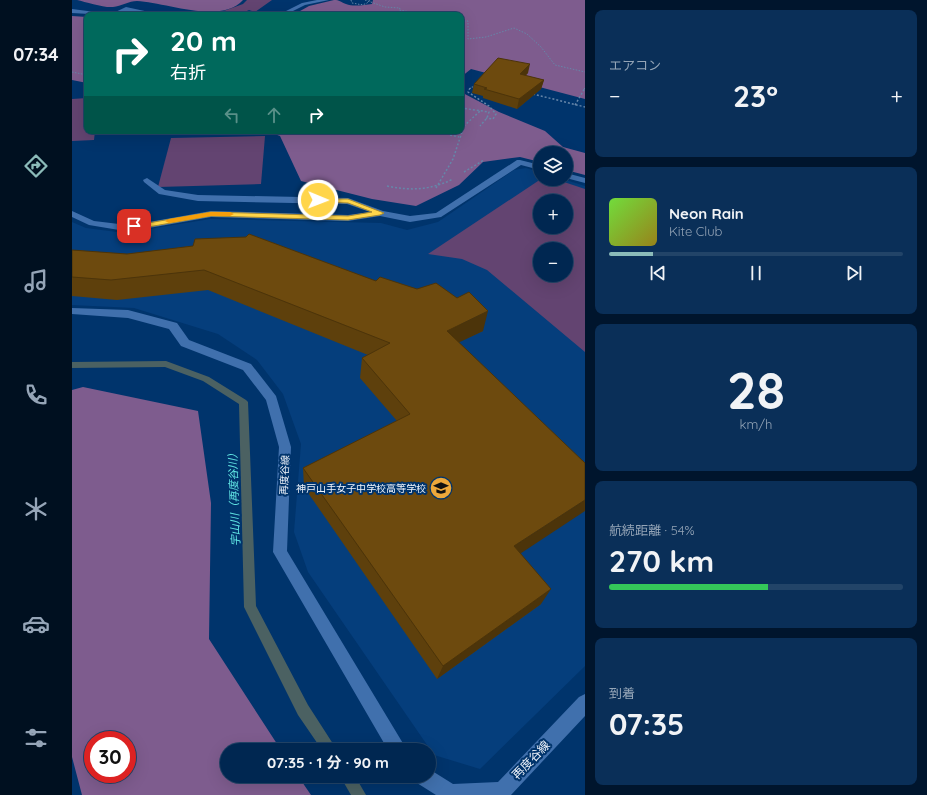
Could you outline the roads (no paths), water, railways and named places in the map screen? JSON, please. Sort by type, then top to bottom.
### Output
[{"type":"street","points":[[287,12],[304,4],[326,0]]},
{"type":"street","points":[[119,12],[126,9],[140,12]]},
{"type":"street","points":[[72,11],[84,13]]},
{"type":"street","points":[[147,180],[162,192],[198,198],[348,201],[380,213],[410,219],[438,215],[520,162],[533,166]]},
{"type":"street","points":[[573,177],[585,181]]},
{"type":"street","points":[[72,214],[92,222],[119,227],[148,225],[211,214],[348,218],[380,213]]},
{"type":"street","name":"再度谷線","points":[[72,312],[128,314],[173,326],[186,343],[247,366],[272,399],[285,447],[280,552],[394,743]]},
{"type":"street","name":"再度谷線","points":[[434,783],[451,794],[502,791],[585,703]]},
{"type":"waterway","name":"宇山川（再度谷川）","points":[[72,365],[166,364],[206,379],[243,402],[250,607],[303,710],[325,743]]},
{"type":"waterway","name":"宇山川（再度谷川）","points":[[351,783],[359,795]]},
{"type":"place","name":"神戸山手女子中学校高等学校","points":[[441,488]]}]
